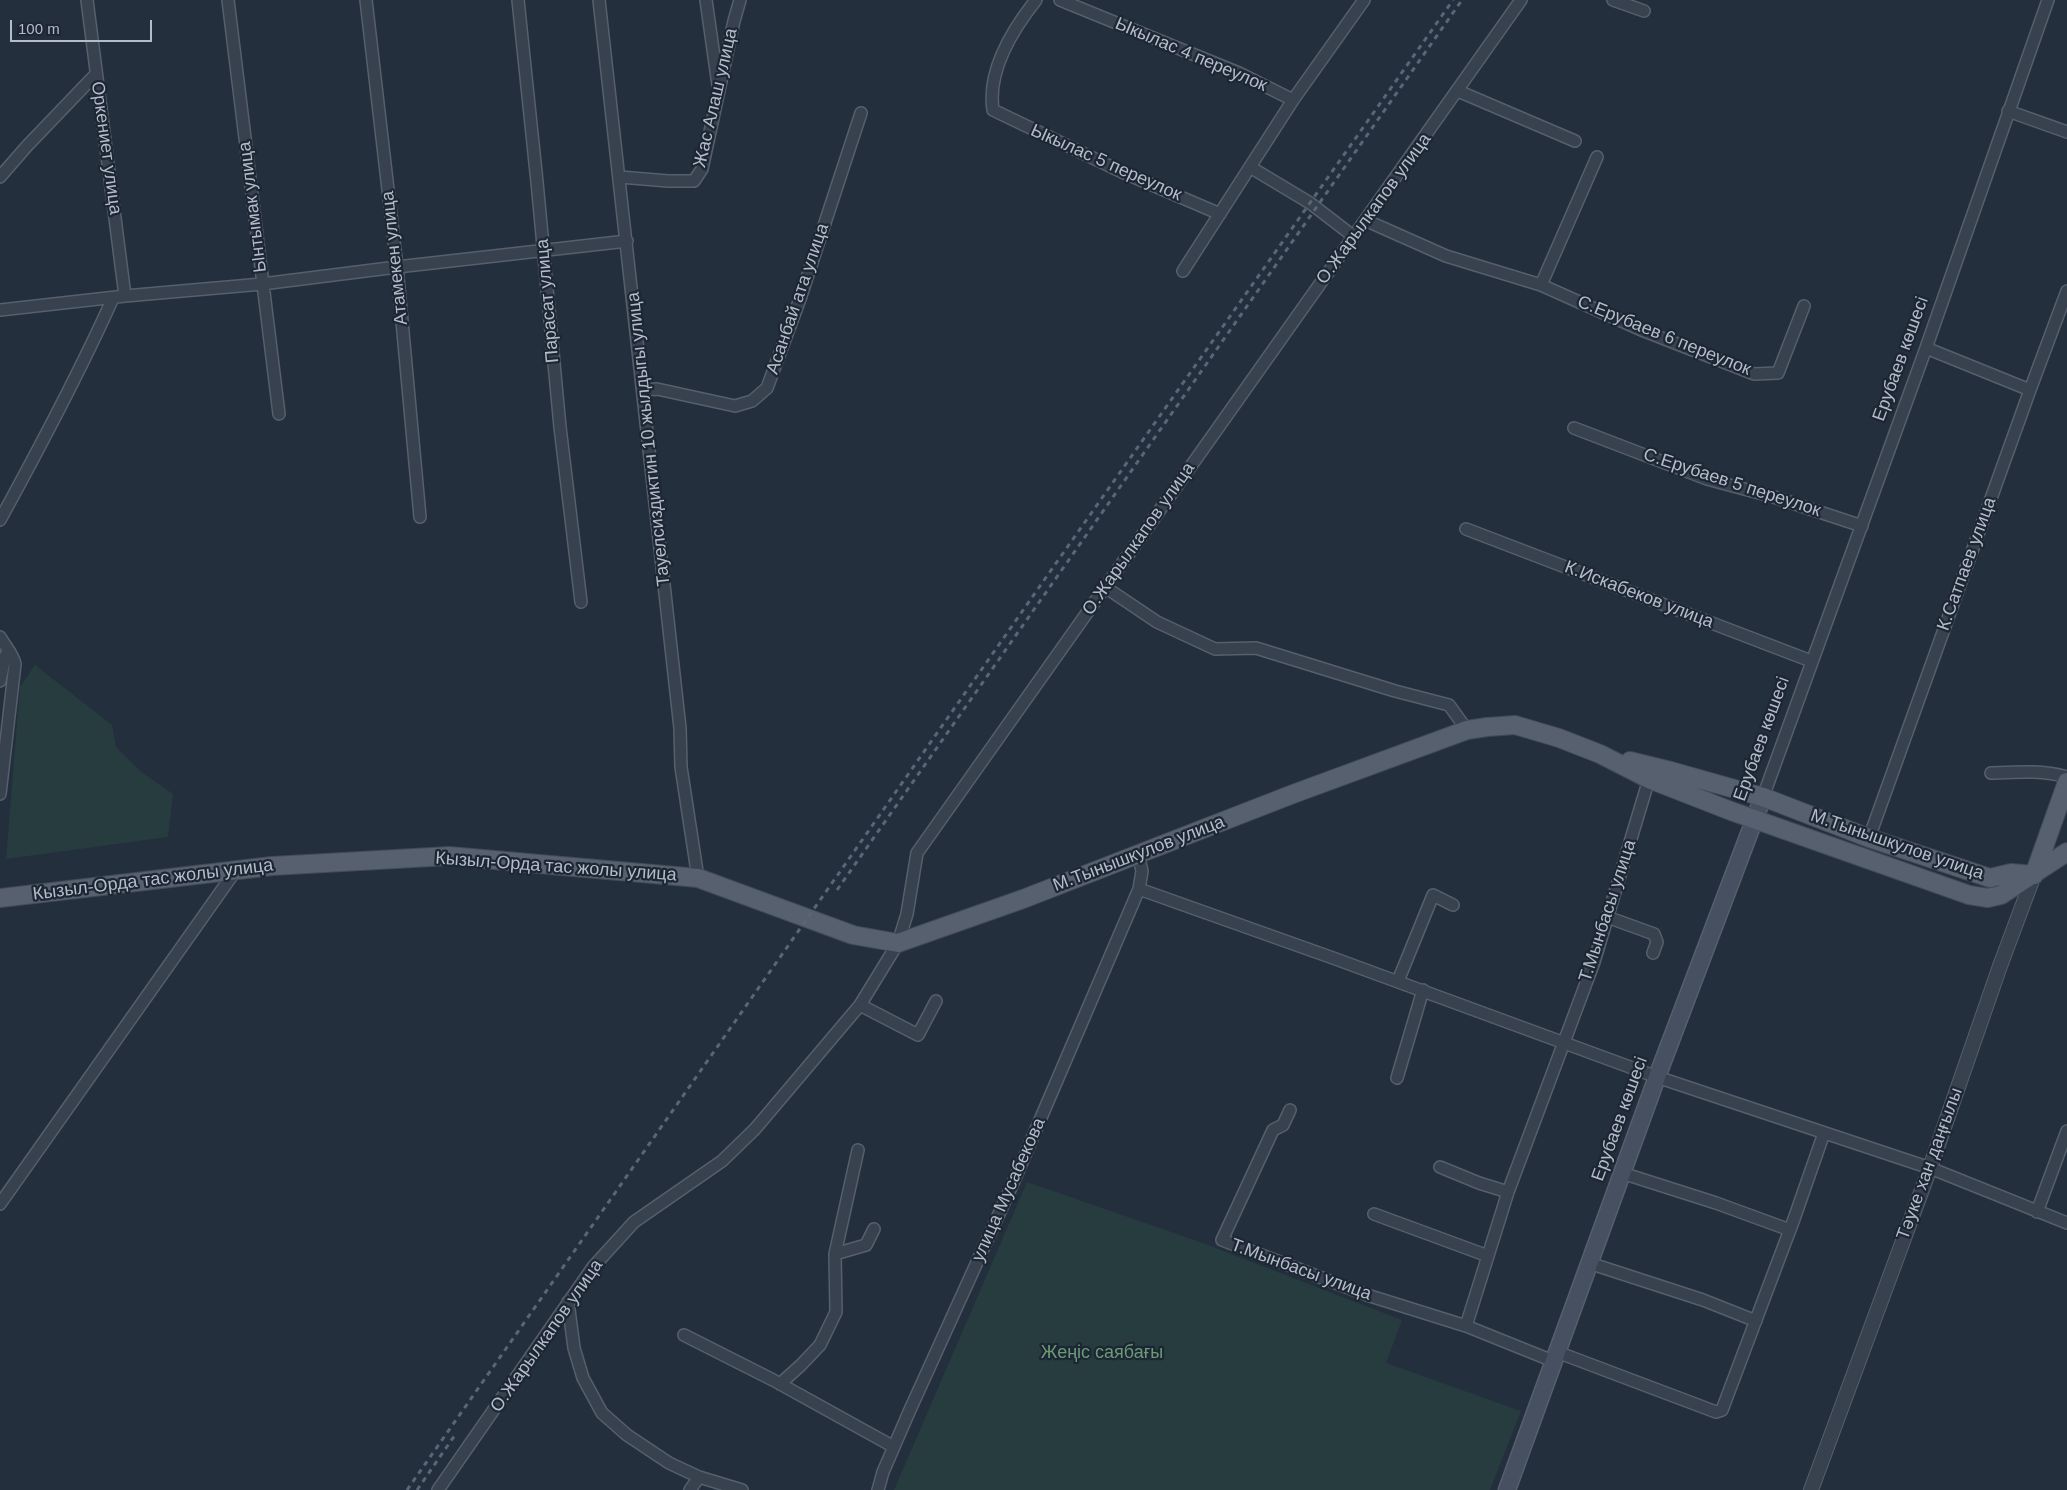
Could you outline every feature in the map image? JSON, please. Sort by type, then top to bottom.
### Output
[{"type":"main road","name":"М.Тынышкулов улица","points":[[808,919],[853,935],[898,943],[1023,899],[1294,794],[1467,730],[1515,725],[1559,738],[1600,754],[1649,779],[1754,819],[1969,895],[1988,898],[2002,895],[2034,875]]},
{"type":"main road","name":"М.Тынышкулов улица","points":[[1600,754],[1671,771],[1763,797],[1869,838],[1990,878],[2011,873],[2034,875]]},
{"type":"main road","points":[[2034,875],[2067,782]]},
{"type":"main road","name":"Ерубаев көшесі","points":[[1507,1490],[1657,1077],[1763,797]]},
{"type":"main road","points":[[2034,875],[2067,852]]},
{"type":"main road","name":"Кызыл-Орда тас жолы улица","points":[[0,898],[288,864],[448,856],[698,878],[808,919]]},
{"type":"street","name":"Оркениет улица","points":[[87,0],[119,297]]},
{"type":"street","name":"Ынтымак улица","points":[[228,0],[278,414]]},
{"type":"street","name":"Атамекен улица","points":[[366,0],[397,267],[420,517]]},
{"type":"street","name":"Парасат улица","points":[[518,0],[560,427],[581,602]]},
{"type":"street","name":"Тауелсиздиктин 10 жылдыгы улица","points":[[599,0],[644,390],[680,728],[681,767],[698,878]]},
{"type":"street","points":[[706,0],[719,93]]},
{"type":"street","name":"Жас Алаш улица","points":[[620,177],[668,181],[694,180],[702,169],[740,0]]},
{"type":"street","name":"Ыкылас 5 переулок","points":[[1036,0],[1022,18],[1004,49],[995,80],[993,110],[1122,172],[1220,214]]},
{"type":"street","name":"Ыкылас 4 переулок","points":[[1060,0],[1240,73],[1293,100]]},
{"type":"street","points":[[1183,271],[1293,100],[1364,0]]},
{"type":"street","name":"О.Жарылкапов улица","points":[[438,1490],[592,1267],[634,1222],[722,1160],[755,1129],[860,1005],[898,943],[907,914],[916,853],[1521,0]]},
{"type":"street","points":[[1613,0],[1644,11]]},
{"type":"street","name":"Ерубаев көшесі","points":[[1763,797],[1926,348],[2048,0]]},
{"type":"street","points":[[0,178],[27,146],[96,74]]},
{"type":"street","points":[[1458,91],[1575,141]]},
{"type":"street","points":[[2008,111],[2067,132]]},
{"type":"street","name":"Асанбай ата улица","points":[[644,390],[657,389],[734,406],[752,401],[767,388],[800,299],[861,114]]},
{"type":"street","points":[[1541,285],[1597,156]]},
{"type":"street","points":[[1250,167],[1310,203],[1353,236]]},
{"type":"street","name":"С.Ерубаев 6 переулок","points":[[1366,220],[1446,256],[1541,285],[1644,331],[1754,374],[1778,373],[1804,306]]},
{"type":"street","points":[[0,310],[262,284],[627,241]]},
{"type":"street","name":"К.Сатпаев улица","points":[[1869,838],[2067,291]]},
{"type":"street","points":[[0,520],[119,297]]},
{"type":"street","points":[[1926,348],[2030,390]]},
{"type":"street","name":"С.Ерубаев 5 переулок","points":[[1574,428],[1707,479],[1774,496],[1862,526]]},
{"type":"street","name":"К.Искабеков улица","points":[[1466,529],[1811,662]]},
{"type":"street","points":[[1105,587],[1157,622],[1215,649],[1256,648],[1395,691],[1448,705],[1467,730]]},
{"type":"street","points":[[0,637],[8,651],[14,656],[15,670],[0,794]]},
{"type":"street","points":[[0,681],[4,657],[8,651]]},
{"type":"street","points":[[1991,773],[2051,773],[2067,777]]},
{"type":"street","name":"Т.Мынбасы улица","points":[[1466,1326],[1508,1192],[1594,962],[1606,916],[1649,779]]},
{"type":"street","points":[[1138,854],[1142,871],[1139,889],[1423,990],[1657,1077],[1930,1168],[2067,1223]]},
{"type":"street","points":[[0,1204],[236,870]]},
{"type":"street","name":"Тәуке хан даңғылы","points":[[1811,1490],[1930,1168],[2000,966],[2034,875]]},
{"type":"street","name":"улица Мусабекова","points":[[878,1490],[878,1484],[894,1447],[1013,1184],[1139,889]]},
{"type":"street","points":[[1398,981],[1433,895],[1453,905]]},
{"type":"street","points":[[1606,916],[1654,934],[1657,942],[1653,953]]},
{"type":"street","points":[[1397,1078],[1423,990]]},
{"type":"street","points":[[860,1005],[918,1035],[936,1001]]},
{"type":"street","name":"Т.Мынбасы улица","points":[[1290,1110],[1283,1125],[1273,1130],[1222,1240],[1367,1295],[1466,1326],[1720,1412],[1756,1321]]},
{"type":"street","points":[[2037,1212],[2067,1131]]},
{"type":"street","points":[[1589,1263],[1703,1300],[1756,1321],[1824,1133]]},
{"type":"street","points":[[780,1384],[820,1345],[836,1312],[835,1254],[858,1150]]},
{"type":"street","points":[[1440,1167],[1479,1183],[1508,1192]]},
{"type":"street","points":[[1622,1172],[1790,1230]]},
{"type":"street","points":[[1374,1214],[1488,1256]]},
{"type":"street","points":[[835,1254],[866,1245],[874,1229]]},
{"type":"street","points":[[568,1302],[574,1348],[583,1378],[602,1413],[627,1436],[670,1464],[698,1477],[742,1490]]},
{"type":"street","points":[[684,1335],[780,1384],[894,1447]]},
{"type":"street","points":[[690,1490],[698,1477]]},
{"type":"green space","points":[[35,665],[112,725],[116,747],[140,771],[173,794],[168,837],[6,859],[20,687]]},
{"type":"green space","name":"Жеңіс саябағы","points":[[1027,1182],[1200,1242],[1402,1320],[1386,1363],[1521,1411],[1490,1490],[894,1490]]},
{"type":"railway","points":[[407,1490],[1453,0]]},
{"type":"railway","points":[[837,890],[1462,0]]},
{"type":"railway","points":[[417,1490],[455,1435]]}]
